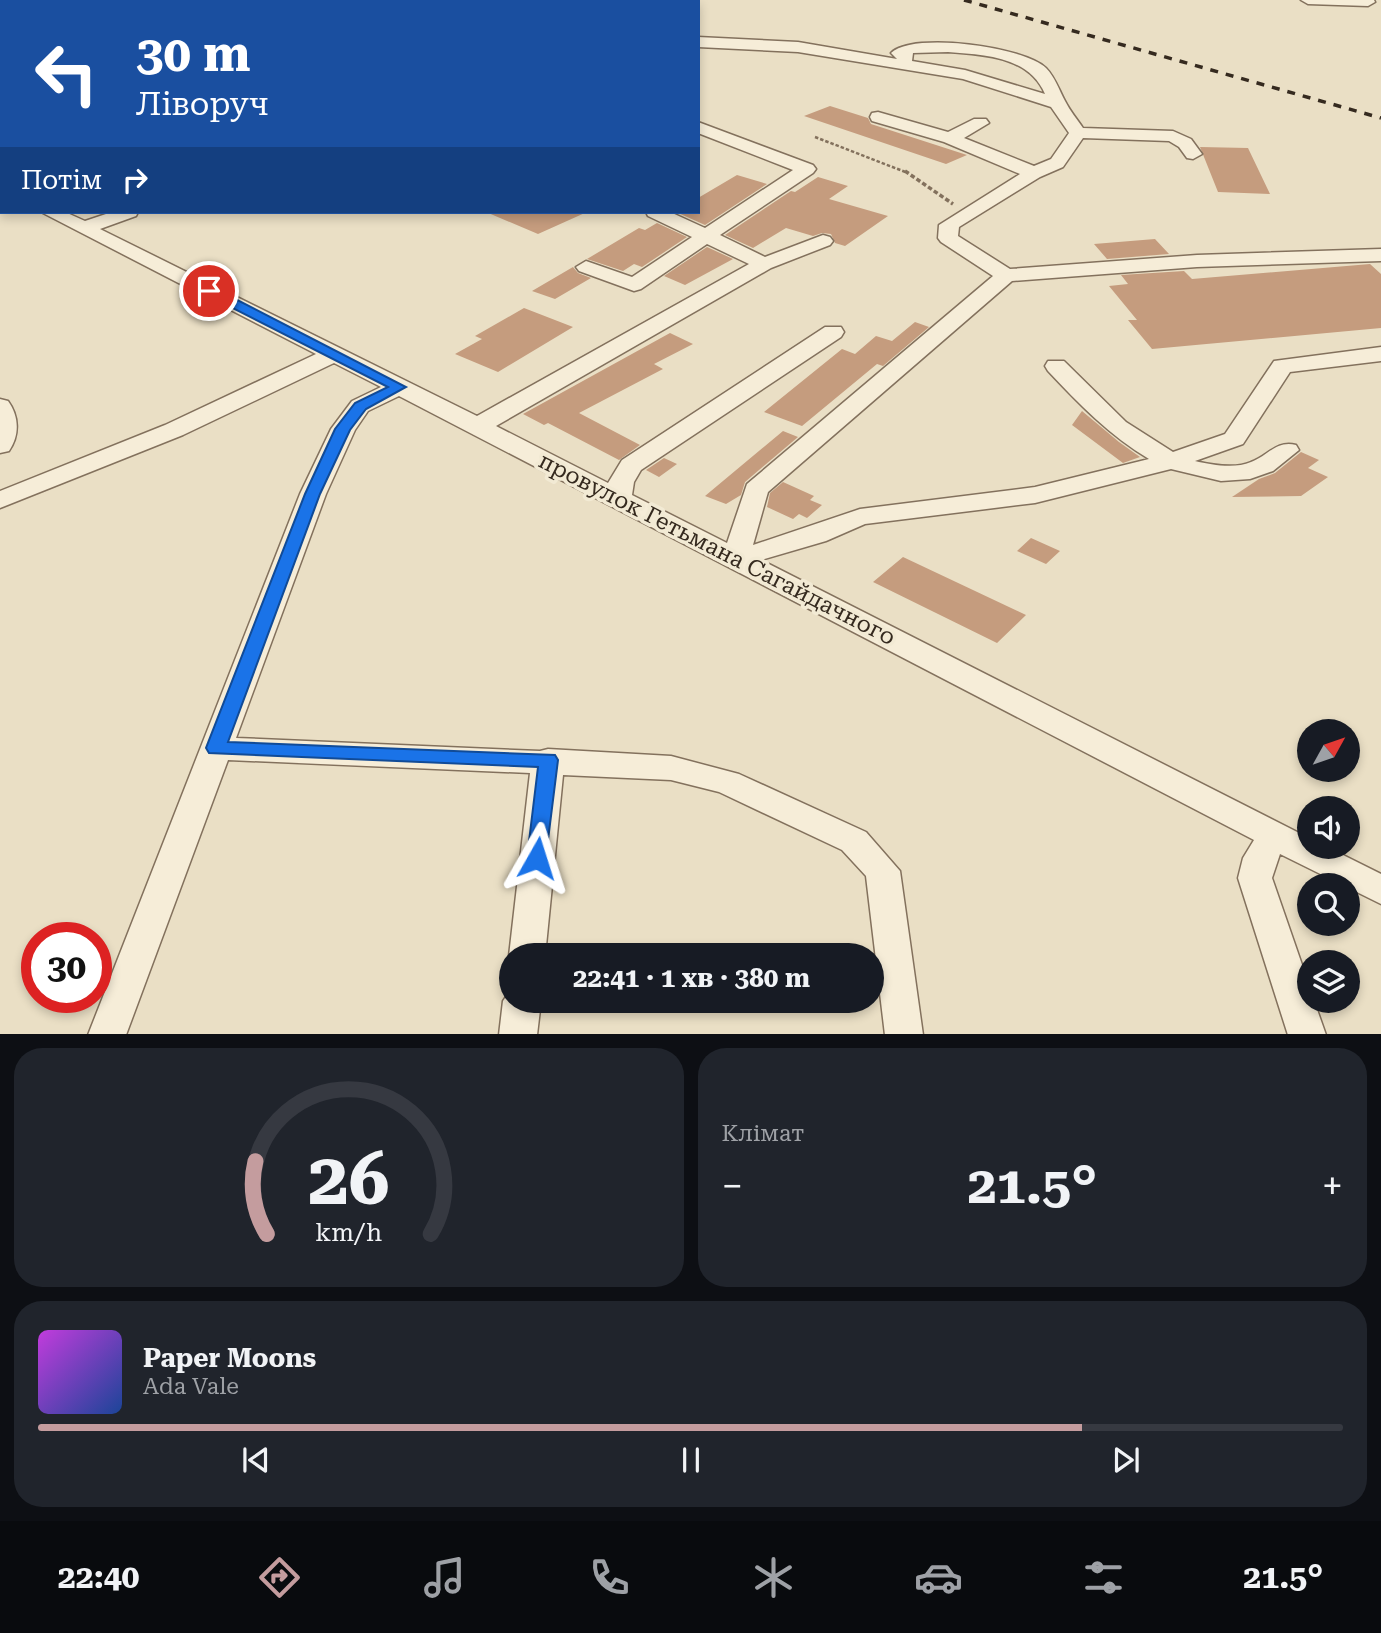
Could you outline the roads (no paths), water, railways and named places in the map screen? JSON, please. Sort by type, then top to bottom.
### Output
[{"type":"street","points":[[1308,0],[1368,2],[1366,0]]},
{"type":"street","points":[[700,42],[798,47],[927,66],[1057,103]]},
{"type":"street","points":[[927,66],[899,53],[906,49],[949,47],[978,50],[1025,64],[1043,76],[1057,103],[1078,133]]},
{"type":"street","points":[[878,117],[950,138],[1034,173]]},
{"type":"street","points":[[950,138],[980,123]]},
{"type":"street","points":[[586,267],[634,285],[807,169],[700,128]]},
{"type":"street","points":[[1078,133],[1173,136],[1185,143],[1193,154]]},
{"type":"street","points":[[1006,275],[948,238],[949,225],[1034,173],[1057,163],[1078,133]]},
{"type":"street","name":"провулок Гетьмана Сагайдачного","points":[[55,214],[478,426],[1381,890]]},
{"type":"street","points":[[85,228],[124,214]]},
{"type":"street","points":[[659,214],[764,264]]},
{"type":"street","points":[[478,426],[764,264],[823,241]]},
{"type":"street","points":[[736,559],[756,489],[1006,275],[1197,261],[1381,255]]},
{"type":"street","points":[[619,499],[621,482],[631,465],[833,332]]},
{"type":"street","points":[[0,500],[174,430],[334,354]]},
{"type":"street","points":[[736,559],[817,535],[860,517],[1035,495],[1169,462],[1234,439],[1282,366],[1381,354]]},
{"type":"street","points":[[1056,366],[1099,414],[1169,462],[1217,473],[1252,471],[1287,450]]},
{"type":"street","points":[[107,1034],[313,494],[343,429],[360,406],[399,387]]},
{"type":"street","points":[[0,406],[6,419],[0,446]]},
{"type":"street","points":[[216,748],[548,760],[671,768],[728,782],[854,842],[883,871],[904,1034]]},
{"type":"street","points":[[528,943],[548,760]]},
{"type":"street","points":[[1274,835],[1260,858],[1255,878],[1307,1034]]},
{"type":"street","points":[[519,1034],[521,1013]]},
{"type":"railway","points":[[964,0],[1381,118]]}]
